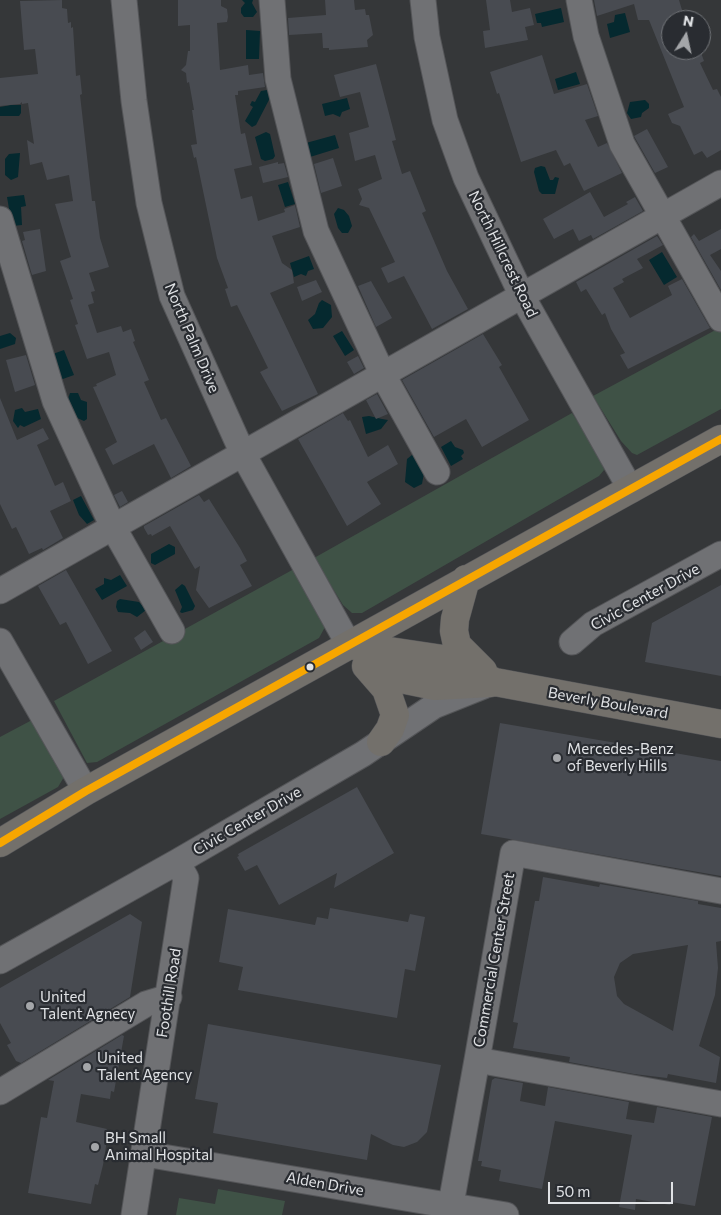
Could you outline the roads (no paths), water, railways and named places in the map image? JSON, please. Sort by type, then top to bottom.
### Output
[{"type":"main road","points":[[0,843],[86,791],[721,439]]},
{"type":"main road","points":[[466,579],[455,619],[457,645],[495,682]]},
{"type":"main road","points":[[350,646],[386,689],[395,715],[390,728],[381,742]]},
{"type":"main road","name":"Beverly Boulevard","points":[[350,646],[443,659],[495,682],[721,724]]},
{"type":"main road","name":"Beverly Boulevard","points":[[372,673],[435,686],[495,682]]},
{"type":"street","name":"North Palm Drive","points":[[124,0],[134,101],[149,203],[172,296],[242,454],[350,646]]},
{"type":"street","points":[[272,0],[278,79],[316,231],[383,375],[437,472]]},
{"type":"street","name":"North Hillcrest Road","points":[[423,0],[427,37],[445,120],[466,178],[522,296],[631,490]]},
{"type":"street","points":[[579,0],[586,36],[622,144],[721,319]]},
{"type":"street","points":[[0,591],[721,183]]},
{"type":"street","points":[[0,219],[55,401],[113,527],[172,631]]},
{"type":"street","name":"Civic Center Drive","points":[[572,642],[593,624],[721,554]]},
{"type":"street","points":[[0,640],[86,791]]},
{"type":"street","points":[[381,742],[397,742],[417,733],[454,712],[495,682]]},
{"type":"street","name":"Civic Center Drive","points":[[0,961],[177,862],[381,742]]},
{"type":"street","name":"Commercial Center Street","points":[[721,891],[513,853],[477,1060],[721,1104]]},
{"type":"street","name":"Foothill Road","points":[[134,1215],[145,1154],[186,878],[177,862]]},
{"type":"street","points":[[0,1092],[146,1004],[168,998]]},
{"type":"street","points":[[450,1210],[477,1060]]},
{"type":"street","name":"Alden Drive","points":[[145,1154],[384,1205],[506,1215]]},
{"type":"water","points":[[242,0],[253,0],[252,3],[257,12],[253,17],[244,17],[241,13],[241,8],[245,3]]},
{"type":"water","points":[[561,8],[564,22],[542,27],[541,23],[537,23],[535,14]]},
{"type":"water","points":[[625,13],[630,32],[610,38],[607,24],[614,22],[615,15]]},
{"type":"water","points":[[246,30],[260,31],[259,59],[246,59]]},
{"type":"water","points":[[576,72],[580,84],[558,90],[555,79]]},
{"type":"water","points":[[267,90],[271,96],[256,125],[252,127],[245,121],[253,107],[250,105],[252,101],[255,102],[261,91]]},
{"type":"water","points":[[347,98],[350,109],[342,112],[340,117],[333,114],[325,116],[322,104]]},
{"type":"water","points":[[645,100],[649,104],[649,108],[642,113],[641,117],[631,119],[627,113],[630,102]]},
{"type":"water","points":[[21,105],[19,116],[0,116],[0,107]]},
{"type":"water","points":[[266,132],[270,134],[275,156],[273,159],[265,161],[261,159],[255,137]]},
{"type":"water","points":[[335,135],[339,148],[310,157],[306,143]]},
{"type":"water","points":[[20,153],[18,177],[11,180],[5,175],[5,159],[9,154]]},
{"type":"water","points":[[545,167],[550,180],[553,180],[555,177],[559,178],[555,194],[542,194],[539,191],[534,172],[535,168]]},
{"type":"water","points":[[288,182],[295,204],[285,207],[278,185]]},
{"type":"water","points":[[24,195],[26,206],[21,207],[22,225],[12,226],[7,197]]},
{"type":"water","points":[[338,208],[344,210],[349,216],[352,226],[348,233],[342,233],[338,228],[334,214]]},
{"type":"water","points":[[662,252],[677,277],[664,285],[649,260]]},
{"type":"water","points":[[309,256],[314,269],[308,271],[306,276],[301,274],[294,277],[290,263]]},
{"type":"water","points":[[322,300],[331,305],[332,317],[323,328],[313,329],[308,320],[315,314]]},
{"type":"water","points":[[342,331],[354,350],[345,356],[333,336]]},
{"type":"water","points":[[10,333],[16,338],[15,344],[0,349],[0,336]]},
{"type":"water","points":[[64,350],[74,375],[60,380],[50,355]]},
{"type":"water","points":[[70,393],[78,393],[81,400],[87,402],[87,419],[84,421],[75,417],[67,402]]},
{"type":"water","points":[[22,408],[25,412],[38,409],[41,419],[24,427],[20,425],[18,428],[13,421],[15,410]]},
{"type":"water","points":[[369,416],[388,420],[381,429],[366,434],[362,417]]},
{"type":"water","points":[[451,441],[455,447],[463,450],[464,453],[461,456],[463,459],[451,466],[441,447]]},
{"type":"water","points":[[412,455],[416,455],[424,473],[422,484],[414,488],[405,482],[407,459]]},
{"type":"water","points":[[81,496],[94,520],[87,524],[79,515],[73,500]]},
{"type":"water","points":[[169,544],[175,547],[175,554],[155,565],[151,563],[151,554]]},
{"type":"water","points":[[120,575],[127,586],[102,600],[95,589],[104,584],[104,578],[111,580]]},
{"type":"water","points":[[182,584],[185,586],[195,606],[193,610],[182,613],[180,612],[182,607],[175,590]]},
{"type":"water","points":[[120,599],[139,602],[146,610],[137,617],[130,613],[118,612],[116,607],[117,601]]},
{"type":"place","name":"Mercedes-Benz of Beverly Hills","points":[[557,758]]},
{"type":"place","name":"United Talent Agnecy","points":[[30,1006]]},
{"type":"place","name":"United Talent Agency","points":[[87,1067]]},
{"type":"place","name":"BH Small Animal Hospital","points":[[95,1147]]}]
